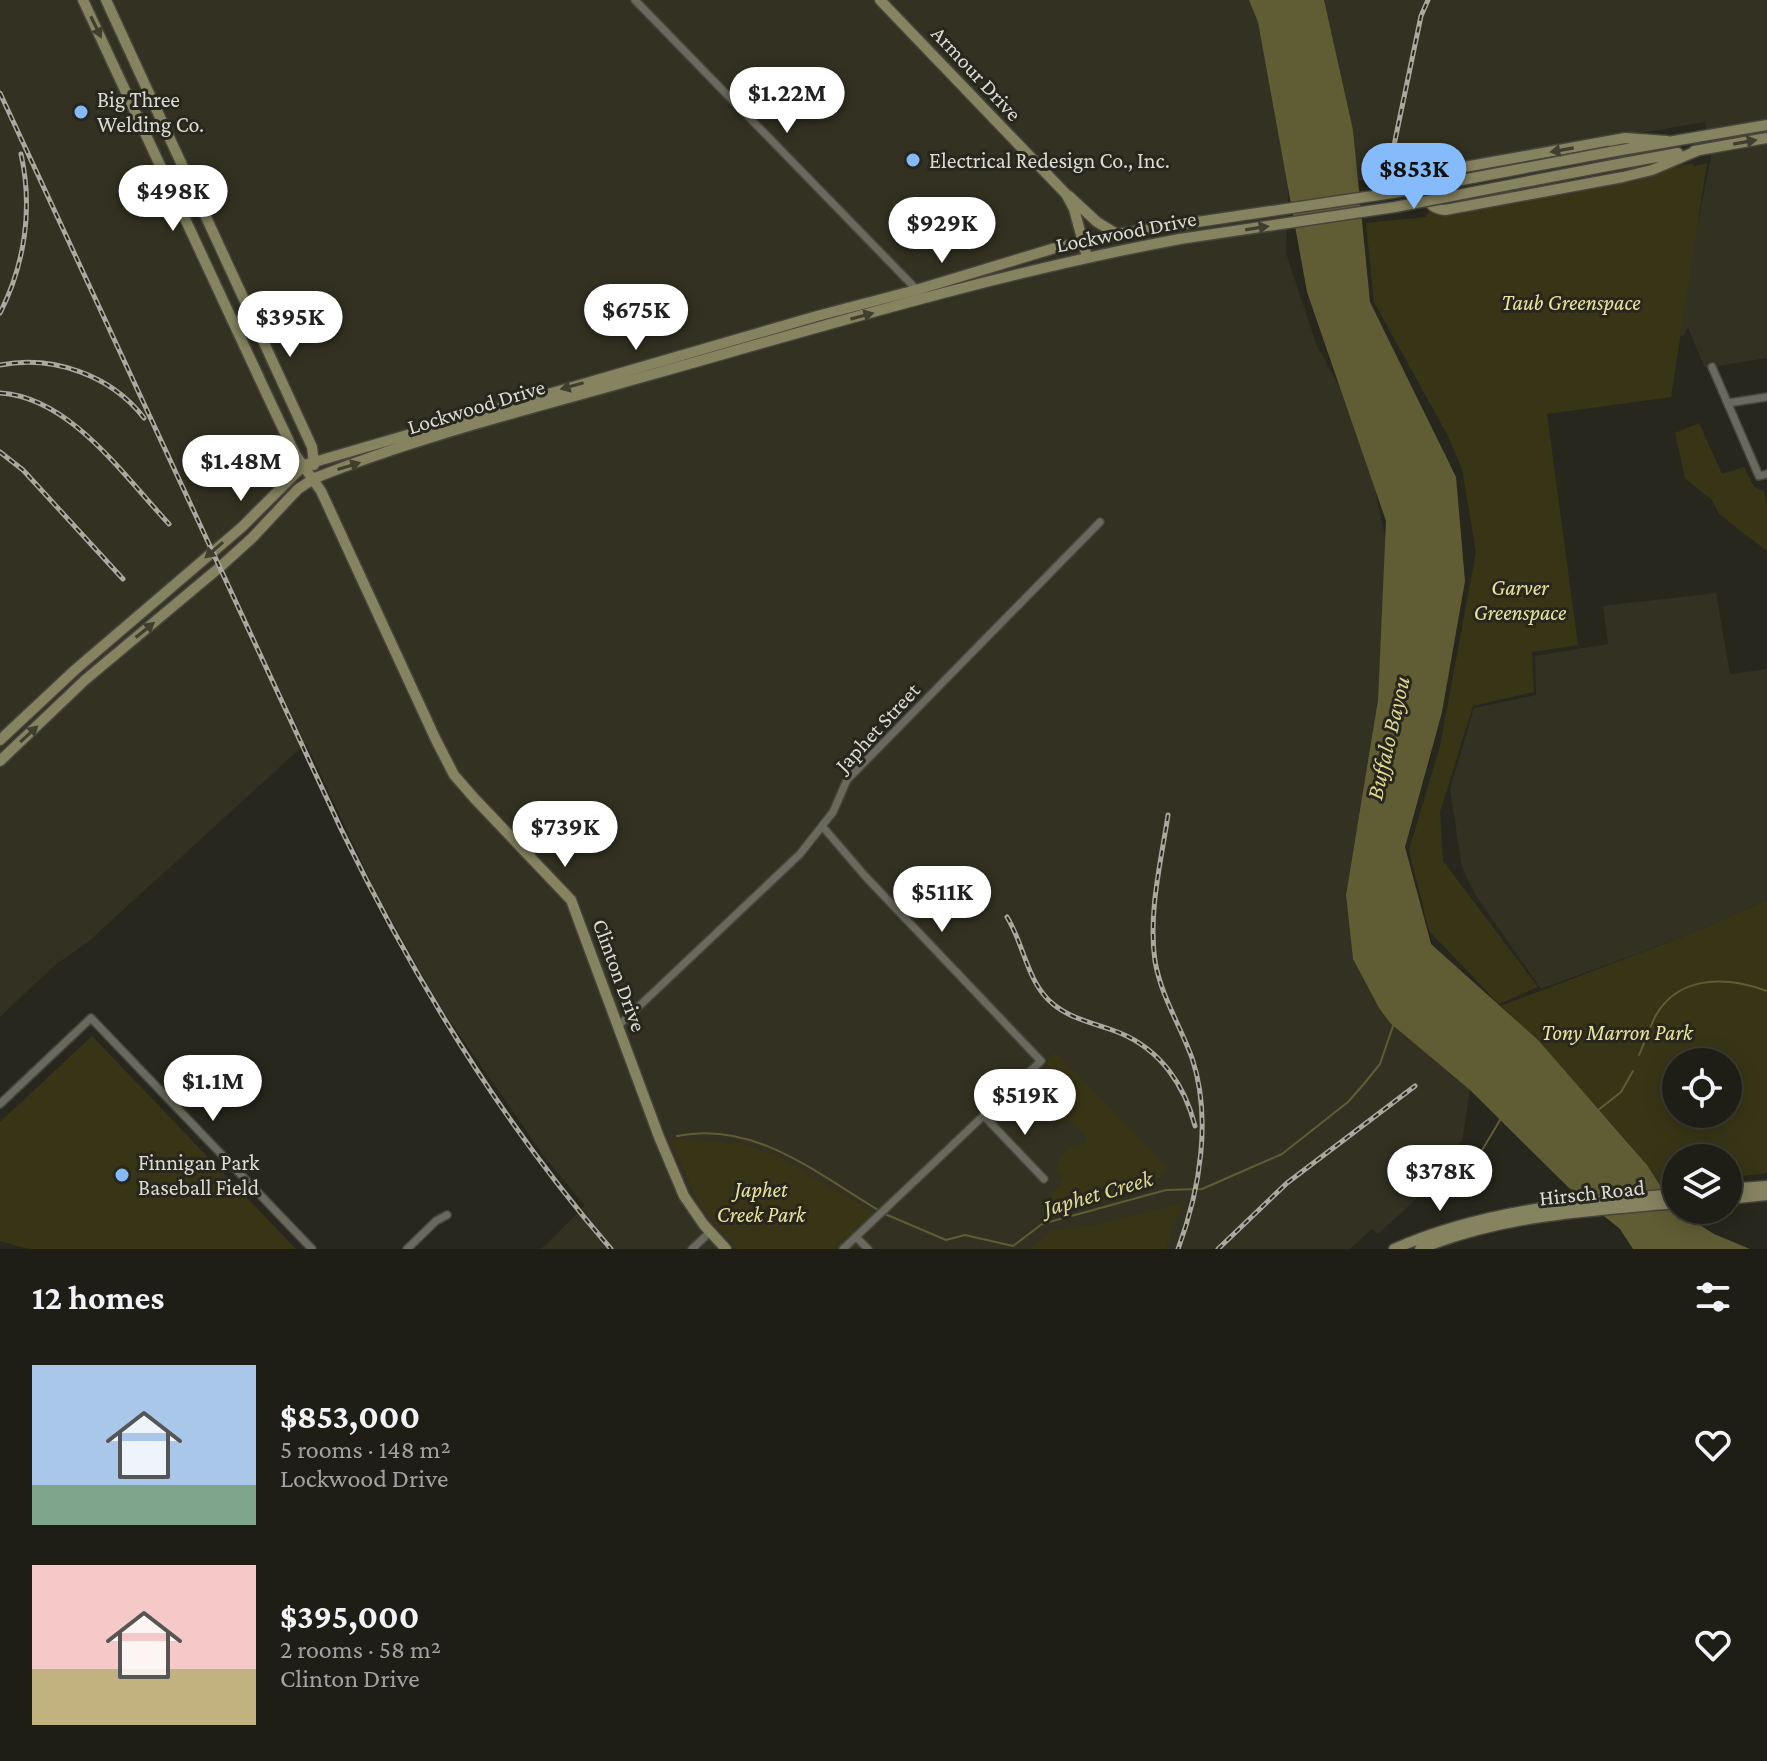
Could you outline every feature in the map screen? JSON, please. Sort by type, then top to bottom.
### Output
[{"type":"main road","name":"Clinton Drive","points":[[83,0],[295,454],[309,463]]},
{"type":"main road","name":"Clinton Drive","points":[[106,0],[312,447],[309,463],[315,478],[454,775],[571,900],[684,1196],[726,1249]]},
{"type":"main road","name":"Armour Drive","points":[[880,0],[1066,194],[1087,257]]},
{"type":"main road","points":[[110,55],[128,46]]},
{"type":"main road","name":"Lockwood Drive","points":[[0,761],[85,680],[252,538],[298,489],[315,478],[420,443],[471,421],[1117,234],[1393,193],[1767,125]]},
{"type":"main road","points":[[1711,133],[1713,147]]},
{"type":"main road","points":[[1667,141],[1625,138],[1442,171],[1430,176],[1425,183],[1428,202],[1436,209],[1445,210],[1623,177],[1652,170],[1699,150]]},
{"type":"main road","name":"Lockwood Drive","points":[[818,322],[932,298],[1087,257],[1180,239],[1395,207],[1767,138]]},
{"type":"main road","points":[[1066,194],[1097,222],[1117,234]]},
{"type":"main road","points":[[185,219],[203,209]]},
{"type":"main road","name":"Lockwood Drive","points":[[0,740],[76,669],[242,527],[309,463],[417,430],[471,421]]},
{"type":"main road","points":[[417,430],[420,443]]},
{"type":"main road","points":[[1742,1188],[1767,1186]]},
{"type":"main road","name":"Hirsch Road","points":[[1394,1249],[1420,1238],[1551,1204],[1662,1195]]},
{"type":"main road","points":[[1742,1198],[1767,1195]]},
{"type":"main road","name":"Hirsch Road","points":[[1420,1249],[1498,1219],[1662,1204]]},
{"type":"street","points":[[635,0],[916,290],[932,298]]},
{"type":"street","points":[[1712,367],[1763,475]]},
{"type":"street","points":[[1728,403],[1767,397]]},
{"type":"street","name":"Japhet Street","points":[[617,1027],[800,854],[823,827],[840,800],[847,780],[1100,522]]},
{"type":"street","points":[[823,827],[865,876],[1041,1061],[843,1249]]},
{"type":"street","points":[[0,1104],[91,1018],[312,1249]]},
{"type":"street","points":[[984,1116],[1044,1179]]},
{"type":"street","points":[[407,1249],[436,1221],[447,1215]]},
{"type":"street","points":[[692,1249],[710,1232]]},
{"type":"street","points":[[858,1235],[868,1249]]},
{"type":"shaded area","points":[[0,0],[1250,0],[1271,49],[1289,178],[1286,253],[1317,346],[1361,425],[1386,541],[1378,700],[1346,894],[1353,959],[1390,1023],[1470,1090],[1462,1141],[1426,1190],[1378,1234],[1372,1229],[1350,1249],[541,1249],[585,1206],[543,1155],[441,1008],[375,890],[306,743],[88,942],[55,965],[0,1017]]},
{"type":"shaded area","points":[[1320,0],[1767,0],[1767,358],[1705,368],[1688,328],[1683,336],[1676,333],[1711,157],[1705,122],[1358,181],[1353,130]]},
{"type":"shaded area","points":[[1716,593],[1730,674],[1767,669],[1767,900],[1690,934],[1541,989],[1476,896],[1462,868],[1450,789],[1474,708],[1536,695],[1535,656],[1608,644],[1603,606]]},
{"type":"green space","name":"Taub Greenspace","points":[[1693,163],[1694,166],[1707,163],[1671,397],[1547,414],[1578,645],[1532,652],[1534,692],[1473,706],[1440,812],[1443,861],[1538,987],[1499,1004],[1429,931],[1409,850],[1440,746],[1476,552],[1462,469],[1448,436],[1374,302],[1366,223],[1426,217],[1430,211],[1442,214],[1584,189]]},
{"type":"green space","points":[[1699,423],[1722,474],[1744,467],[1754,487],[1764,491],[1767,551],[1719,514],[1713,501],[1685,478],[1675,433]]},
{"type":"green space","name":"Tony Marron Park","points":[[1767,900],[1767,1173],[1742,1176],[1742,1144],[1662,1144],[1662,1187],[1620,1134],[1501,1006],[1690,934]]},
{"type":"green space","points":[[92,1036],[296,1249],[28,1249],[0,1241],[0,1122]]},
{"type":"green space","points":[[1055,1052],[1169,1168],[1149,1187],[1043,1213],[1063,1177],[1056,1170],[1063,1154],[1085,1142],[1086,1137],[1071,1121],[1046,1122],[1044,1118],[1052,1089],[1048,1079],[1032,1095],[1025,1088],[1048,1066],[1048,1060]]},
{"type":"green space","name":"Japhet Creek Park","points":[[670,1138],[743,1144],[774,1154],[874,1213],[838,1249],[737,1249],[700,1206]]},
{"type":"green space","points":[[1183,1203],[1165,1249],[1028,1249],[1050,1230],[1093,1225]]},
{"type":"water","name":"Buffalo Bayou","points":[[1249,0],[1324,0],[1353,130],[1370,302],[1456,477],[1465,581],[1442,712],[1405,847],[1431,944],[1538,1040],[1647,1165],[1662,1188],[1662,1224],[1698,1224],[1750,1249],[1633,1249],[1620,1229],[1568,1187],[1470,1090],[1390,1023],[1353,959],[1346,895],[1378,700],[1386,521],[1307,292],[1258,22]]},
{"type":"waterway","points":[[1639,1055],[1656,1015],[1678,992],[1706,982],[1737,983],[1767,991]]},
{"type":"waterway","name":"Japhet Creek","points":[[885,1214],[946,1240],[965,1235],[1013,1246],[1042,1224],[1166,1190],[1202,1189],[1282,1154],[1348,1102],[1380,1064],[1393,1026]]},
{"type":"waterway","points":[[1597,1111],[1621,1092],[1633,1071]]},
{"type":"waterway","points":[[1449,1190],[1478,1157],[1500,1120]]},
{"type":"waterway","name":"Japhet Creek","points":[[677,1136],[706,1133],[759,1143],[809,1167],[880,1211]]},
{"type":"railway","points":[[1393,150],[1421,16],[1428,0]]},
{"type":"railway","points":[[0,93],[369,885],[430,994],[496,1100],[611,1249]]},
{"type":"railway","points":[[0,313],[16,275],[24,235],[26,195],[21,154]]},
{"type":"railway","points":[[0,365],[40,363],[80,372],[115,390],[144,418]]},
{"type":"railway","points":[[0,393],[26,398],[50,408],[72,424],[94,442],[169,524]]},
{"type":"railway","points":[[0,452],[23,470],[123,579]]},
{"type":"railway","points":[[1168,815],[1154,906],[1153,943],[1166,998],[1192,1058],[1198,1081],[1202,1129],[1197,1178],[1178,1249]]},
{"type":"railway","points":[[1007,917],[1044,995],[1068,1014],[1120,1033],[1148,1049],[1178,1083],[1195,1126]]},
{"type":"railway","points":[[1218,1249],[1287,1183],[1415,1086]]},
{"type":"place","name":"Big Three Welding Co.","points":[[81,112]]},
{"type":"place","name":"Electrical Redesign Co., Inc.","points":[[913,160]]},
{"type":"place","name":"Finnigan Park Baseball Field","points":[[122,1175]]},
{"type":"park label","name":"Garver Greenspace","points":[[1520,600]]}]
